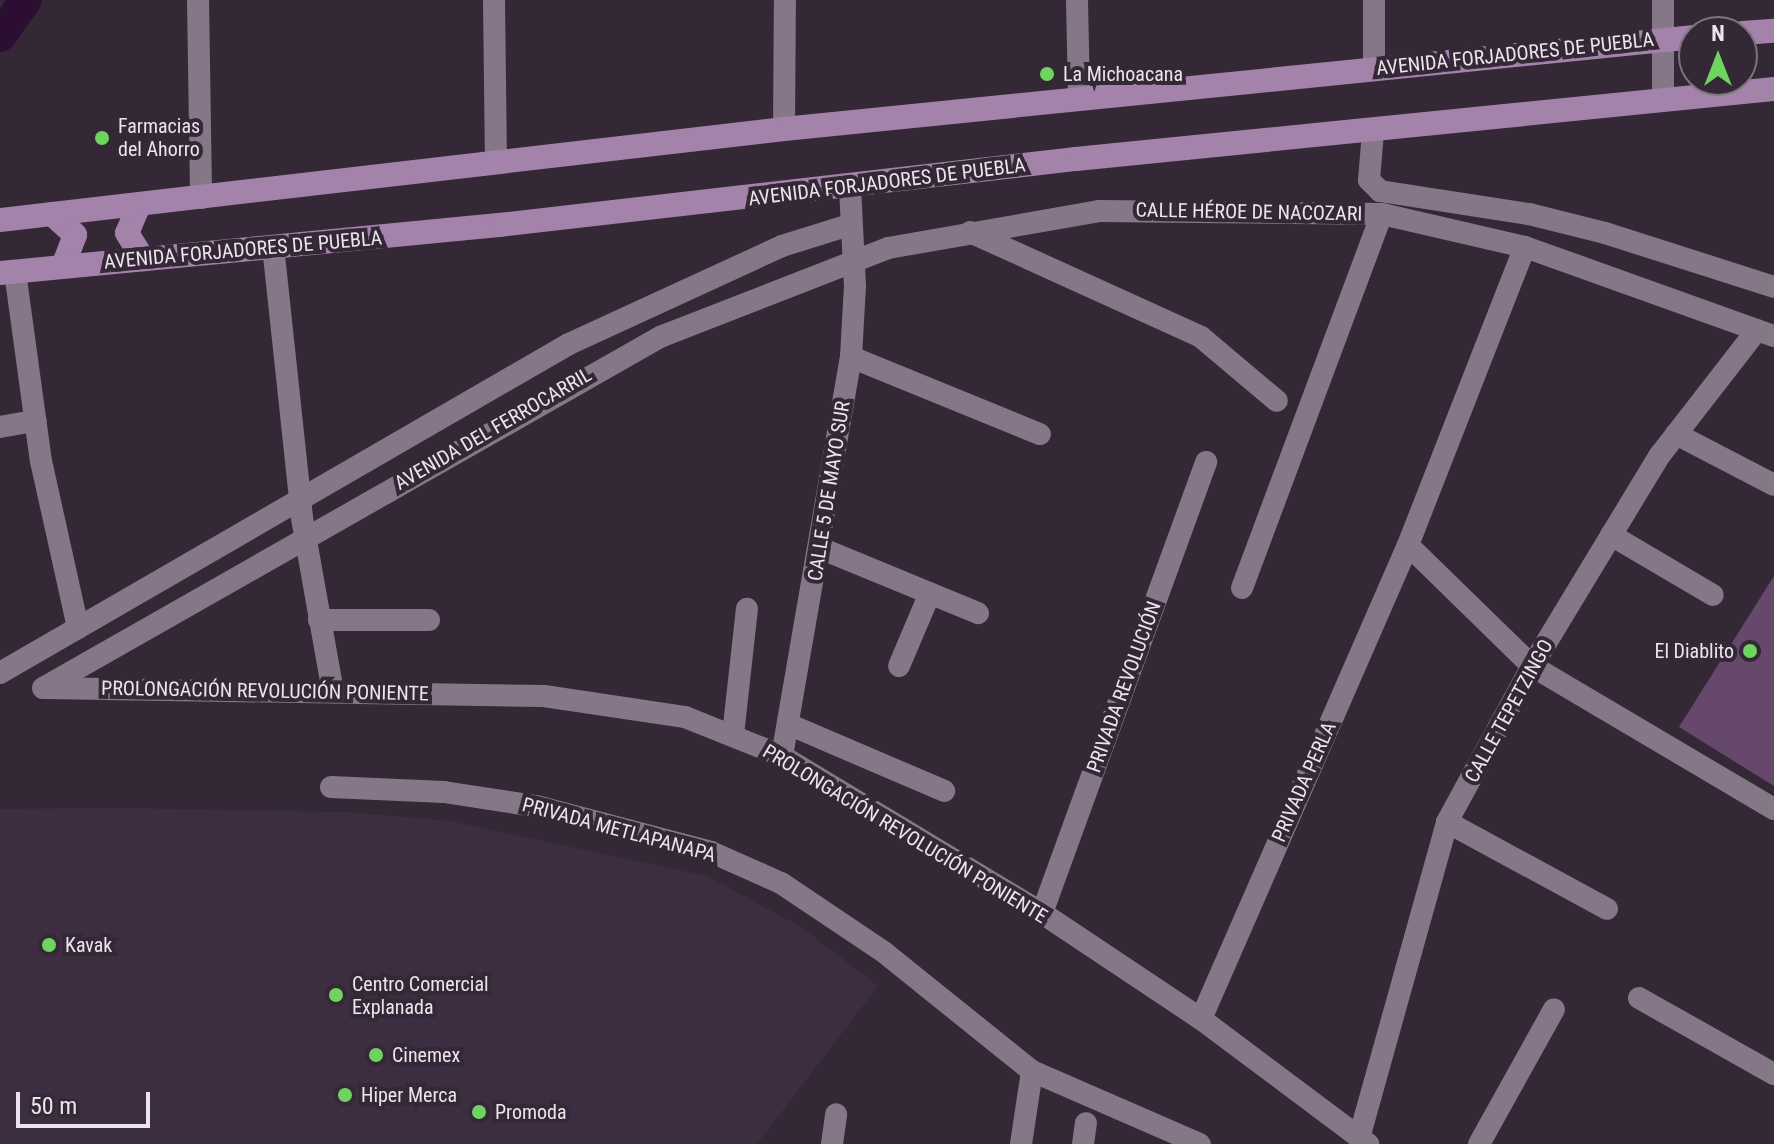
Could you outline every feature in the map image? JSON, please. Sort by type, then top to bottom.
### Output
[{"type":"main road","name":"AVENIDA FORJADORES DE PUEBLA","points":[[0,220],[784,129],[1678,38]]},
{"type":"main road","name":"AVENIDA FORJADORES DE PUEBLA","points":[[8,272],[1774,89]]},
{"type":"main road","points":[[139,205],[127,233],[143,259]]},
{"type":"main road","points":[[52,214],[75,235],[63,267]]},
{"type":"street","points":[[198,0],[201,198]]},
{"type":"street","points":[[494,0],[496,161]]},
{"type":"street","points":[[784,129],[785,0]]},
{"type":"street","points":[[1077,0],[1079,99]]},
{"type":"street","points":[[1374,0],[1374,68]]},
{"type":"street","points":[[1663,0],[1663,100]]},
{"type":"street","points":[[1373,132],[1369,180],[1380,191],[1590,229],[1774,287]]},
{"type":"street","points":[[850,187],[852,224]]},
{"type":"street","name":"CALLE HÉROE DE NACOZARI","points":[[970,232],[1029,220],[1151,209],[1382,214],[1525,247],[1765,333]]},
{"type":"street","points":[[1242,588],[1382,214]]},
{"type":"street","name":"CALLE 5 DE MAYO SUR","points":[[782,756],[851,357],[852,224]]},
{"type":"street","name":"AVENIDA DEL FERROCARRIL","points":[[0,673],[629,313],[782,246],[852,224]]},
{"type":"street","points":[[970,232],[1201,337],[1277,401]]},
{"type":"street","name":"AVENIDA DEL FERROCARRIL","points":[[43,688],[305,536],[660,337],[854,257],[970,232]]},
{"type":"street","points":[[273,246],[300,499],[333,692]]},
{"type":"street","name":"PRIVADA PERLA","points":[[1201,1019],[1408,545],[1525,247]]},
{"type":"street","points":[[8,272],[78,628]]},
{"type":"street","name":"CALLE TEPETZINGO","points":[[1352,1139],[1447,822],[1532,666],[1676,434],[1765,333]]},
{"type":"street","points":[[851,357],[1040,434]]},
{"type":"street","points":[[0,427],[35,421]]},
{"type":"street","points":[[1676,434],[1774,485]]},
{"type":"street","name":"PRIVADA REVOLUCIÓN","points":[[1042,913],[1206,462]]},
{"type":"street","points":[[1611,535],[1713,595]]},
{"type":"street","points":[[1408,545],[1532,666],[1774,809]]},
{"type":"street","points":[[820,548],[978,613]]},
{"type":"street","points":[[899,666],[930,593]]},
{"type":"street","points":[[733,735],[747,609]]},
{"type":"street","points":[[319,620],[429,620]]},
{"type":"street","name":"PROLONGACIÓN REVOLUCIÓN PONIENTE","points":[[43,688],[586,698],[685,717],[782,756],[1042,913],[1201,1019],[1352,1139]]},
{"type":"street","points":[[788,724],[944,791]]},
{"type":"street","name":"PRIVADA METLAPANAPA","points":[[331,787],[444,792],[536,806],[711,852],[781,883],[872,944],[1032,1071],[1200,1144]]},
{"type":"street","points":[[1447,822],[1607,909]]},
{"type":"street","points":[[1639,998],[1774,1074]]},
{"type":"street","points":[[1479,1144],[1554,1009]]},
{"type":"street","points":[[1021,1144],[1032,1071]]},
{"type":"street","points":[[832,1144],[836,1114]]},
{"type":"shaded area","name":"El Diablito","points":[[1774,576],[1774,786],[1679,727]]},
{"type":"shaded area","points":[[0,809],[346,812],[450,821],[707,876],[801,927],[878,986],[757,1144],[0,1144]]},
{"type":"waterway","points":[[0,36],[26,0]]},
{"type":"place","name":"La Michoacana","points":[[1047,74]]},
{"type":"place","name":"Farmacias del Ahorro","points":[[102,138]]},
{"type":"place","name":"El Diablito","points":[[1750,651]]},
{"type":"place","name":"Kavak","points":[[49,945]]},
{"type":"place","name":"Centro Comercial Explanada","points":[[336,995]]},
{"type":"place","name":"Cinemex","points":[[376,1055]]},
{"type":"place","name":"Hiper Merca","points":[[345,1095]]},
{"type":"place","name":"Promoda","points":[[479,1112]]}]
